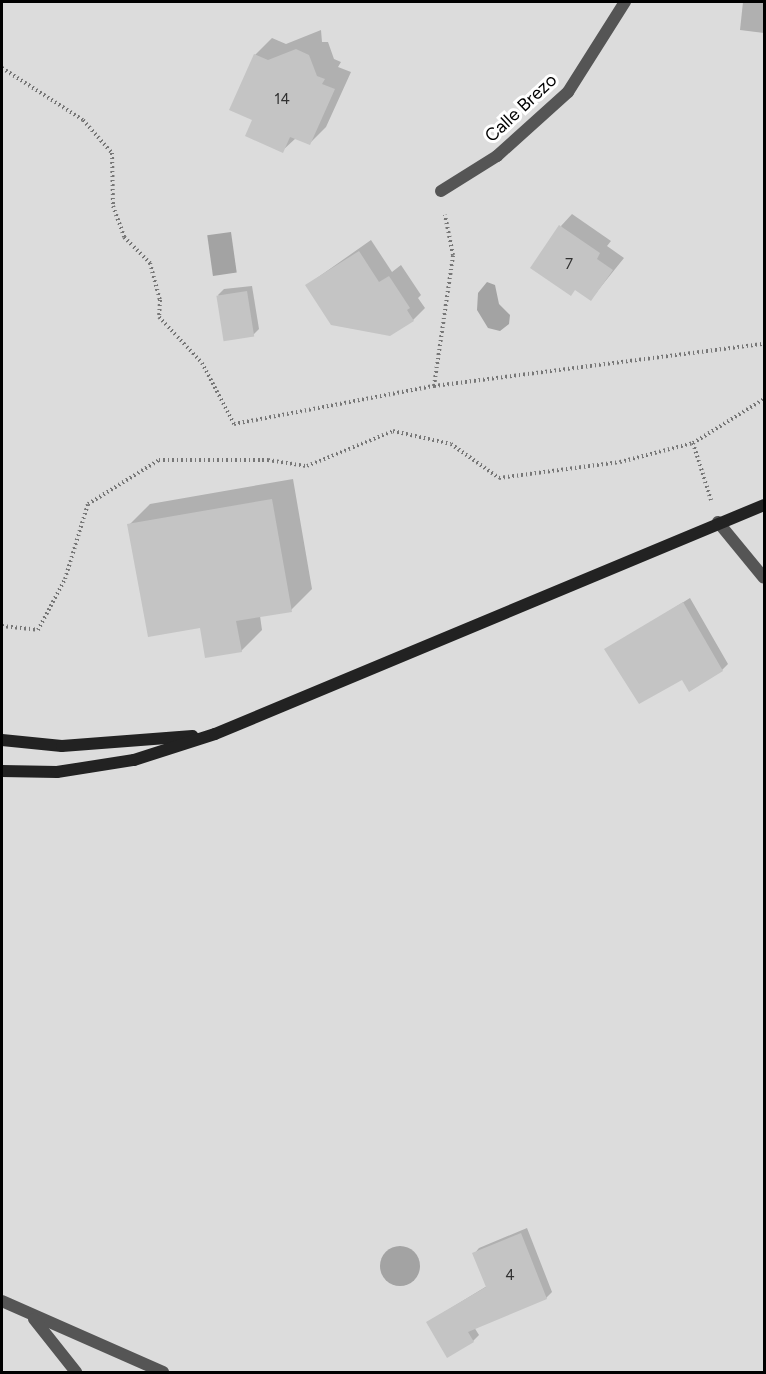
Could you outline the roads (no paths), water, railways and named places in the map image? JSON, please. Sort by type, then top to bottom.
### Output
[{"type":"main road","points":[[2,771],[57,772],[134,760],[215,734],[718,522],[765,505]]},
{"type":"main road","points":[[2,740],[62,746],[215,734]]},
{"type":"street","name":"Calle Brezo","points":[[441,191],[497,156],[568,92],[625,2]]},
{"type":"street","points":[[718,522],[765,578]]},
{"type":"street","points":[[2,1301],[140,1367],[164,1372]]},
{"type":"street","points":[[34,1318],[76,1372]]}]
